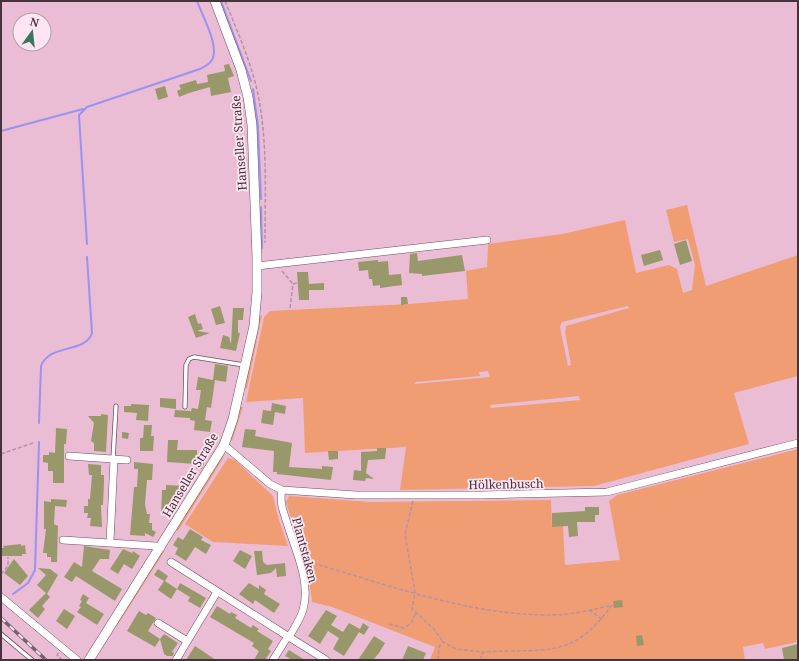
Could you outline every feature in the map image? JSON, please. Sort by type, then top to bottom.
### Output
[{"type":"main road","name":"Hanseller Straße","points":[[89,660],[224,445],[233,420],[255,320],[257,266],[252,132],[248,97],[241,70],[215,1]]},
{"type":"street","points":[[257,266],[487,240]]},
{"type":"street","name":"Hölkenbusch","points":[[224,445],[270,484],[282,490],[331,494],[414,496],[599,493],[798,444]]},
{"type":"street","points":[[69,456],[127,460]]},
{"type":"street","points":[[110,542],[114,459]]},
{"type":"street","name":"Plantstaken","points":[[273,660],[289,637],[302,614],[305,601],[304,584],[300,563],[281,505],[282,490]]},
{"type":"street","points":[[63,540],[110,542],[156,546],[160,548]]},
{"type":"street","points":[[171,562],[326,660]]},
{"type":"street","points":[[176,660],[217,592]]},
{"type":"street","points":[[1,597],[77,660]]},
{"type":"street","points":[[158,623],[187,641]]},
{"type":"lane","points":[[185,407],[186,365],[189,359],[194,357],[246,366]]},
{"type":"lane","points":[[114,459],[116,406]]},
{"type":"lane","points":[[1,634],[32,660]]},
{"type":"path","points":[[282,271],[293,284],[290,308]]},
{"type":"path","points":[[1,454],[33,443]]},
{"type":"path","points":[[300,563],[316,564],[415,592],[507,612],[550,615],[589,610],[612,605],[602,619],[585,636],[562,648],[527,652],[509,650],[483,652],[456,649],[443,642],[434,629],[412,609],[415,592],[405,534],[414,496]]},
{"type":"path","points":[[1,574],[8,566],[8,557]]},
{"type":"path","points":[[589,610],[602,619]]},
{"type":"path","points":[[389,624],[404,628],[411,623],[416,612]]},
{"type":"path","points":[[438,660],[439,647],[443,642]]},
{"type":"path","points":[[480,660],[483,652]]},
{"type":"shaded area","points":[[687,205],[706,286],[798,255],[798,376],[734,393],[749,444],[594,486],[400,490],[406,447],[305,453],[303,398],[246,402],[264,317],[270,311],[409,304],[468,299],[466,271],[487,267],[488,244],[562,234],[625,220],[636,273],[669,265],[677,269],[683,293],[692,290],[695,265],[688,239],[674,242],[666,210]],"holes":[[[628,306],[629,308],[566,326],[565,332],[571,365],[568,366],[560,327],[562,322]],[[488,371],[490,377],[414,384],[416,382],[480,376],[479,372]],[[579,396],[580,400],[490,408],[491,405]]]},
{"type":"shaded area","points":[[262,315],[247,389],[245,388],[259,316]]},
{"type":"shaded area","points":[[240,407],[243,407],[232,441],[231,439]]},
{"type":"shaded area","points":[[798,449],[798,639],[796,640],[797,642],[765,649],[763,643],[743,647],[745,660],[430,660],[435,647],[332,607],[312,602],[308,572],[286,502],[289,496],[371,502],[551,500],[552,527],[563,526],[565,565],[620,560],[609,501],[617,495]]},
{"type":"shaded area","points":[[224,457],[178,531],[176,530],[220,459]]},
{"type":"shaded area","points":[[228,458],[235,460],[273,496],[278,517],[288,546],[213,542],[185,524]]},
{"type":"shaded area","points":[[163,551],[164,552],[117,626],[116,625]]},
{"type":"building","points":[[229,64],[234,76],[228,78],[231,92],[211,96],[210,87],[179,97],[177,91],[181,89],[179,85],[196,80],[197,84],[208,82],[207,75],[225,71],[224,65]]},
{"type":"building","points":[[165,86],[168,97],[158,100],[155,89]]},
{"type":"building","points":[[686,240],[692,261],[680,265],[674,244]]},
{"type":"building","points":[[660,250],[663,260],[644,266],[641,255]]},
{"type":"building","points":[[417,253],[418,261],[462,255],[465,271],[422,276],[422,274],[409,273],[410,254]]},
{"type":"building","points":[[378,260],[378,262],[388,261],[389,275],[401,274],[402,285],[380,288],[380,285],[373,286],[372,279],[369,279],[368,270],[359,271],[358,262]]},
{"type":"building","points":[[297,272],[308,272],[309,284],[324,283],[324,290],[309,290],[309,300],[299,300]]},
{"type":"building","points":[[401,297],[407,297],[408,304],[401,305]]},
{"type":"building","points":[[220,306],[225,323],[216,325],[211,309]]},
{"type":"building","points":[[233,308],[244,308],[243,320],[238,320],[238,333],[240,333],[236,351],[220,348],[223,335],[229,337],[231,344]]},
{"type":"building","points":[[195,314],[198,324],[201,323],[203,329],[197,331],[210,333],[196,338],[188,317]]},
{"type":"building","points":[[215,364],[228,366],[226,382],[215,380],[211,408],[207,407],[205,420],[212,421],[210,432],[194,430],[195,421],[190,420],[190,418],[174,417],[175,410],[191,411],[192,408],[198,409],[201,390],[196,390],[198,377],[213,380]]},
{"type":"building","points":[[160,398],[176,399],[176,409],[160,407]]},
{"type":"building","points":[[272,403],[286,406],[285,414],[275,412],[273,425],[261,423],[263,410],[271,411]]},
{"type":"building","points":[[131,404],[149,405],[148,421],[136,420],[137,413],[124,412],[124,406],[131,406]]},
{"type":"building","points":[[101,414],[108,415],[106,452],[94,451],[94,443],[91,441],[94,423],[88,416],[101,416]]},
{"type":"building","points":[[144,425],[152,425],[151,436],[154,436],[153,451],[140,451],[140,438],[143,438]]},
{"type":"building","points":[[56,428],[67,429],[66,444],[64,444],[64,483],[53,483],[53,471],[48,471],[48,463],[43,462],[43,455],[49,455],[49,452],[55,453]]},
{"type":"building","points":[[245,429],[256,430],[255,436],[292,443],[289,467],[322,469],[322,466],[333,467],[331,480],[277,474],[277,472],[273,472],[274,451],[242,447]]},
{"type":"building","points":[[122,432],[129,433],[128,439],[122,438]]},
{"type":"building","points":[[168,440],[178,440],[177,450],[197,450],[197,455],[204,455],[204,464],[202,469],[196,469],[196,464],[167,462]]},
{"type":"building","points":[[377,448],[386,448],[386,451],[385,459],[368,460],[366,473],[374,479],[366,478],[365,481],[353,480],[354,470],[361,471],[361,452],[377,451]]},
{"type":"building","points":[[328,451],[338,451],[338,459],[329,460]]},
{"type":"building","points":[[134,462],[153,464],[152,480],[147,480],[145,504],[147,514],[150,514],[149,523],[152,523],[152,530],[156,532],[153,537],[145,533],[145,536],[130,535],[134,487],[137,487],[138,469],[134,469]]},
{"type":"building","points":[[88,464],[101,465],[101,475],[104,475],[103,505],[101,505],[102,527],[90,526],[91,518],[87,518],[88,513],[84,513],[84,506],[88,506],[88,499],[90,499],[92,475],[89,475]]},
{"type":"building","points":[[166,485],[184,486],[181,497],[176,497],[174,506],[170,506],[169,514],[161,514],[162,490],[166,490]]},
{"type":"building","points":[[51,499],[67,500],[66,507],[55,506],[54,524],[58,526],[57,562],[51,562],[51,557],[47,557],[47,553],[43,553],[46,529],[44,529],[44,501],[51,502]]},
{"type":"building","points":[[585,507],[599,507],[599,515],[595,515],[595,522],[577,522],[578,536],[569,537],[568,526],[552,527],[552,513],[585,511]]},
{"type":"building","points":[[190,529],[203,537],[201,540],[211,545],[206,554],[195,547],[186,561],[175,554],[178,548],[173,545],[178,537],[183,540]]},
{"type":"building","points":[[21,544],[21,546],[25,545],[26,554],[22,554],[22,556],[1,556],[1,548],[4,548],[3,546]]},
{"type":"building","points":[[84,546],[110,550],[109,559],[100,559],[92,571],[122,589],[115,601],[76,576],[72,582],[64,577],[74,562],[82,567]]},
{"type":"building","points":[[123,549],[132,553],[133,551],[140,556],[132,569],[124,564],[118,574],[110,569]]},
{"type":"building","points":[[240,550],[252,556],[245,569],[233,561]]},
{"type":"building","points":[[254,551],[262,551],[263,562],[267,565],[285,563],[286,576],[277,577],[276,568],[271,573],[257,575]]},
{"type":"building","points":[[14,559],[28,576],[20,585],[4,573]]},
{"type":"building","points":[[38,568],[50,569],[58,575],[47,594],[37,585],[46,575]]},
{"type":"building","points":[[158,569],[168,576],[165,581],[177,589],[171,599],[158,590],[164,581],[154,575]]},
{"type":"building","points":[[180,583],[206,598],[200,608],[188,601],[190,597],[177,589]]},
{"type":"building","points":[[249,583],[259,589],[259,585],[266,590],[264,594],[280,604],[274,613],[255,600],[253,604],[239,594]]},
{"type":"building","points":[[46,593],[50,597],[42,606],[45,609],[38,618],[29,610]]},
{"type":"building","points":[[83,594],[89,598],[86,603],[104,614],[97,625],[77,612],[81,607],[79,606],[82,601],[80,600]]},
{"type":"building","points":[[622,600],[623,607],[614,608],[613,601]]},
{"type":"building","points":[[217,606],[230,614],[231,612],[237,615],[235,618],[251,628],[253,625],[259,629],[257,631],[273,641],[268,649],[271,651],[265,660],[254,660],[259,651],[252,646],[254,643],[210,617]]},
{"type":"building","points":[[64,609],[75,616],[67,629],[56,621]]},
{"type":"building","points":[[326,610],[337,616],[331,625],[343,632],[349,623],[360,629],[363,623],[369,627],[364,635],[359,632],[344,656],[333,649],[339,638],[328,631],[320,644],[308,636]]},
{"type":"building","points":[[139,611],[146,615],[148,613],[156,618],[148,631],[160,639],[155,647],[127,631]]},
{"type":"building","points":[[164,634],[178,643],[172,652],[174,653],[173,656],[167,656],[164,654],[160,639]]},
{"type":"building","points":[[642,635],[644,645],[637,646],[636,636]]},
{"type":"building","points":[[374,636],[385,643],[379,653],[373,660],[358,660]]},
{"type":"building","points":[[798,644],[798,660],[784,660],[782,648]]},
{"type":"building","points":[[195,646],[216,660],[186,660]]},
{"type":"building","points":[[408,646],[426,653],[423,660],[402,660]]},
{"type":"building","points":[[289,650],[305,660],[292,660],[285,656]]},
{"type":"waterway","points":[[87,244],[79,115],[87,107],[206,66],[212,60],[214,47],[197,1]]},
{"type":"waterway","points":[[221,1],[251,81]]},
{"type":"waterway","points":[[253,89],[258,126],[261,199]]},
{"type":"waterway","points":[[1,131],[83,109]]},
{"type":"waterway","points":[[261,207],[262,248]]},
{"type":"waterway","points":[[39,423],[41,366],[45,359],[59,351],[82,344],[88,340],[92,333],[87,257]]},
{"type":"waterway","points":[[13,594],[28,583],[35,570],[39,442]]},
{"type":"railway","points":[[1,618],[46,660]]}]
